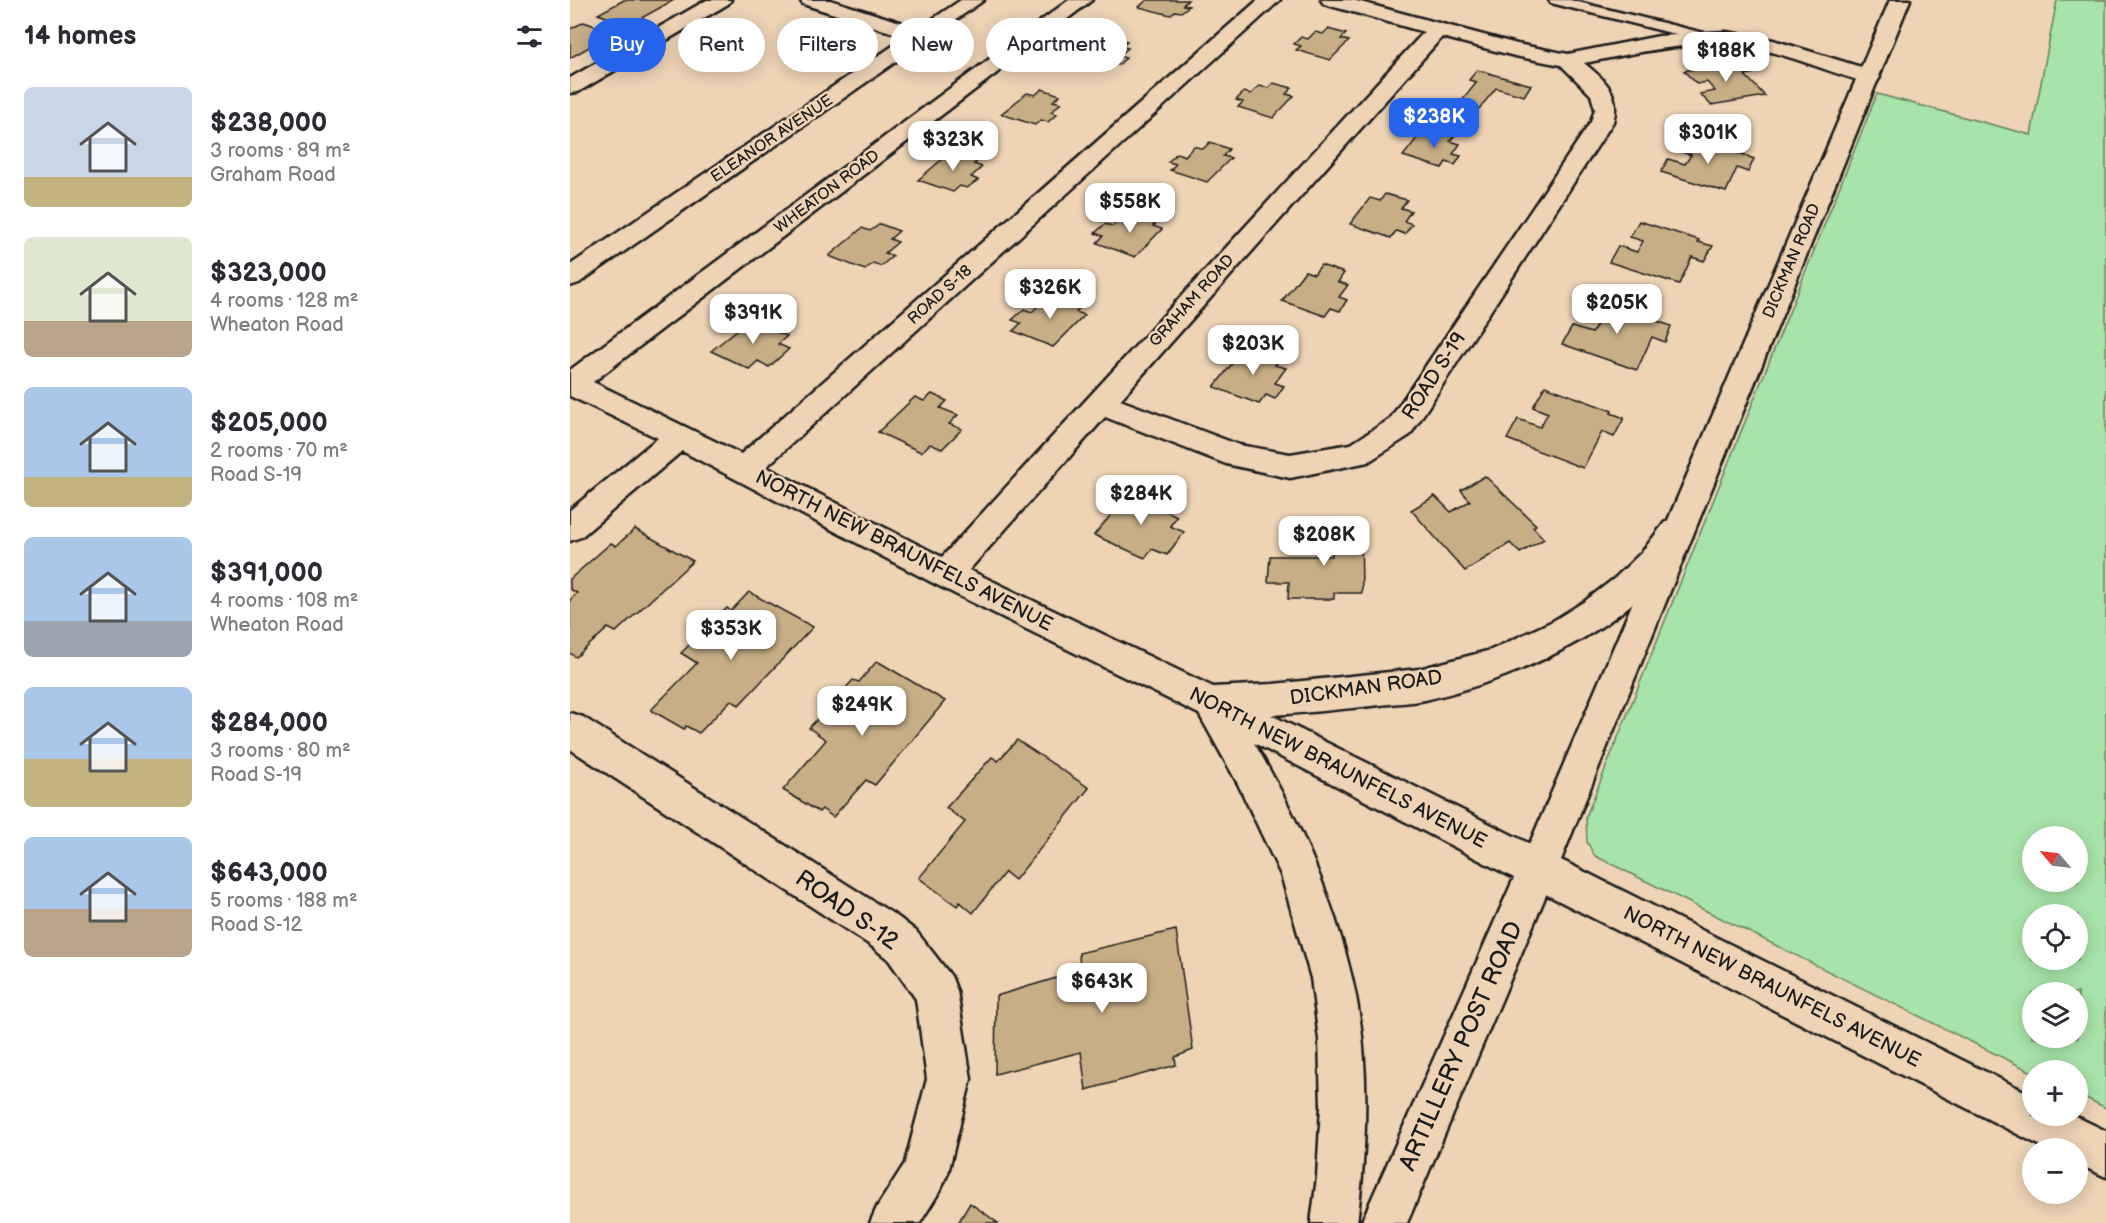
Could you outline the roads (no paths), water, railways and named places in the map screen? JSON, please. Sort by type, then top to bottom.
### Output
[{"type":"street","points":[[570,87],[721,0]]},
{"type":"street","points":[[810,0],[890,26]]},
{"type":"street","name":"ELEANOR AVENUE","points":[[948,18],[974,0]]},
{"type":"street","name":"WHEATON ROAD","points":[[571,383],[1082,0]]},
{"type":"street","name":"ROAD S-18","points":[[743,470],[1270,0]]},
{"type":"street","points":[[1331,0],[1515,50],[1568,60],[1659,42],[1726,38],[1767,44],[1869,77]]},
{"type":"street","name":"DICKMAN ROAD","points":[[1538,869],[1900,0]]},
{"type":"street","name":"GRAHAM ROAD","points":[[946,574],[1438,29]]},
{"type":"street","name":"ELEANOR AVENUE","points":[[570,277],[890,58]]},
{"type":"street","name":"ROAD S-19","points":[[1101,403],[1149,424],[1236,456],[1290,466],[1358,454],[1400,427],[1602,122],[1606,107],[1602,94],[1568,60]]},
{"type":"street","name":"NORTH NEW BRAUNFELS AVENUE","points":[[571,383],[680,436],[946,574],[1211,703],[2106,1155]]},
{"type":"street","points":[[570,528],[680,436]]},
{"type":"street","name":"DICKMAN ROAD","points":[[1211,703],[1318,697],[1423,684],[1488,666],[1531,649],[1571,628],[1607,605],[1663,550],[1683,521]]},
{"type":"street","points":[[1211,703],[1251,772],[1299,870],[1332,978],[1340,1039],[1343,1106],[1340,1177],[1334,1223]]},
{"type":"street","name":"ROAD S-12","points":[[570,729],[884,931],[902,945],[936,991],[949,1079],[925,1173],[893,1223]]},
{"type":"street","name":"ARTILLERY POST ROAD","points":[[1384,1223],[1538,869]]},
{"type":"lane","points":[[1556,0],[1707,38]]}]
